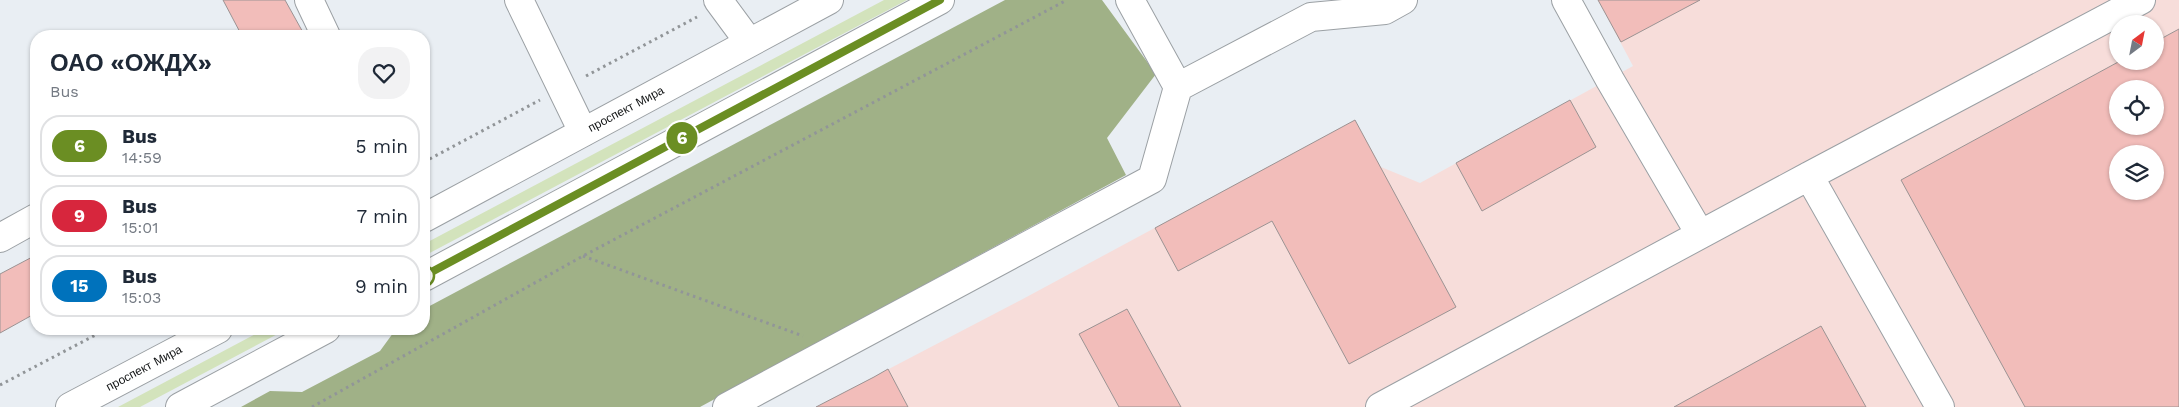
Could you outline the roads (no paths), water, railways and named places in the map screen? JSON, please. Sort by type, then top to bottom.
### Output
[{"type":"main road","points":[[308,0],[323,30]]},
{"type":"main road","points":[[519,0],[583,132]]},
{"type":"main road","name":"проспект Мира","points":[[430,215],[829,0]]},
{"type":"main road","points":[[430,273],[940,0]]},
{"type":"main road","points":[[727,407],[839,349],[1152,179],[1178,87],[1130,0]]},
{"type":"main road","points":[[1178,87],[1311,17],[1385,10],[1403,0]]},
{"type":"main road","points":[[1566,0],[1610,80],[1700,234]]},
{"type":"main road","points":[[1380,407],[1700,234],[2141,0]]},
{"type":"main road","points":[[712,6],[749,42]]},
{"type":"main road","points":[[1809,176],[1940,407]]},
{"type":"main road","points":[[0,238],[30,221]]},
{"type":"main road","name":"проспект Мира","points":[[70,407],[207,335]]},
{"type":"main road","points":[[180,407],[315,335]]}]
